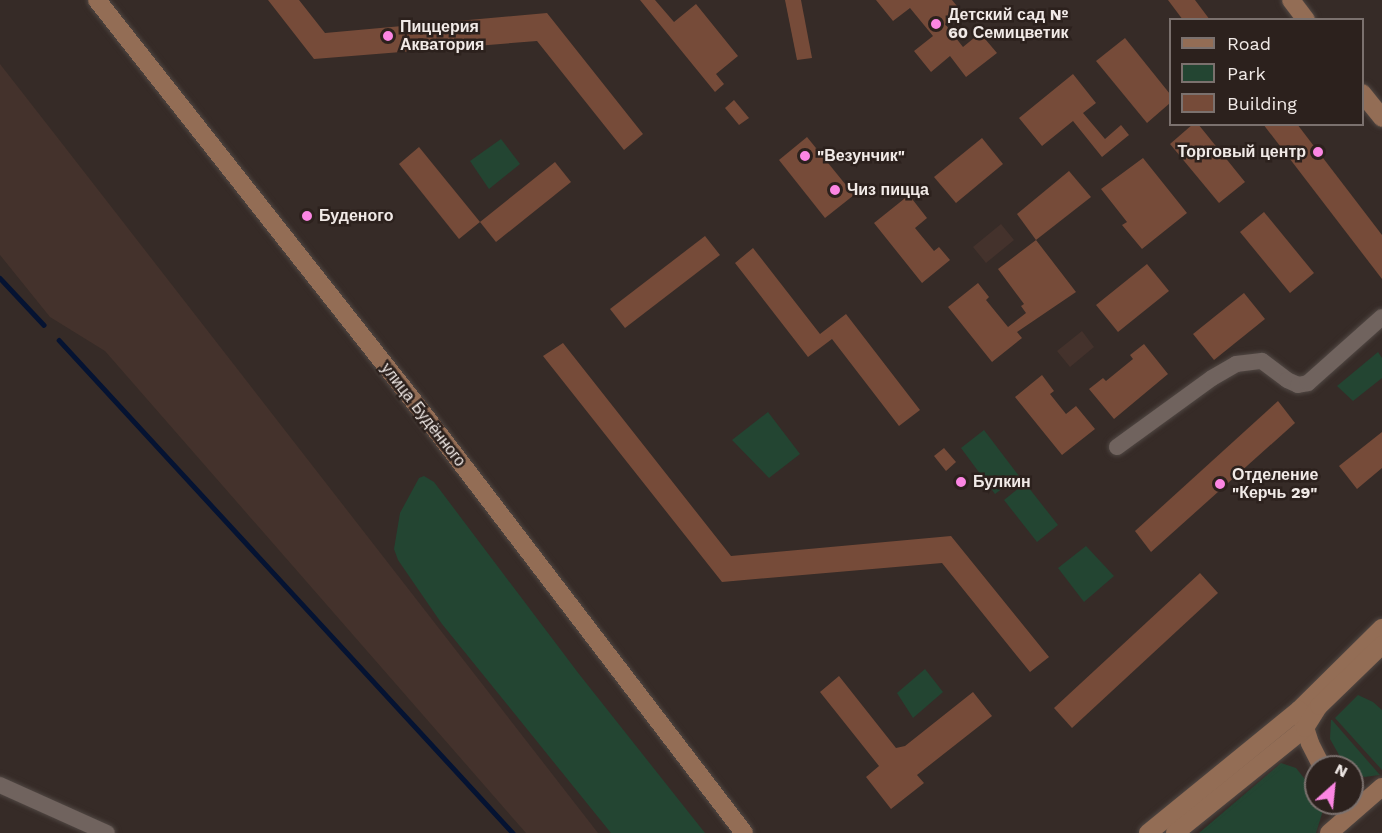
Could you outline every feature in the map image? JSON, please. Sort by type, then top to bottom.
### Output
[{"type":"main road","name":"улица Будённого","points":[[97,0],[419,408],[744,833]]},
{"type":"main road","points":[[1291,0],[1304,18]]},
{"type":"main road","points":[[1364,96],[1382,118]]},
{"type":"main road","points":[[1148,833],[1299,710],[1382,628]]},
{"type":"main road","points":[[1175,833],[1305,728],[1319,706],[1382,645]]},
{"type":"main road","points":[[1299,710],[1317,755]]},
{"type":"main road","points":[[1364,799],[1382,787]]},
{"type":"main road","points":[[1329,833],[1344,815]]},
{"type":"street","points":[[1117,447],[1212,378],[1236,364],[1262,361],[1287,381],[1298,385],[1308,383],[1382,317]]},
{"type":"street","points":[[0,784],[107,833]]},
{"type":"shaded area","points":[[0,64],[598,833],[526,833],[105,351],[50,317],[0,255]]},
{"type":"shaded area","points":[[1001,224],[1014,240],[986,263],[973,247]]},
{"type":"shaded area","points":[[1082,331],[1094,347],[1070,367],[1057,351]]},
{"type":"green space","points":[[501,139],[520,164],[489,189],[470,161]]},
{"type":"green space","points":[[1378,352],[1382,358],[1382,378],[1353,401],[1337,386]]},
{"type":"green space","points":[[768,412],[800,454],[769,478],[732,440]]},
{"type":"green space","points":[[984,430],[1019,476],[995,494],[961,448]]},
{"type":"green space","points":[[424,476],[434,482],[579,674],[705,833],[611,833],[442,624],[398,560],[394,549],[400,513],[419,478]]},
{"type":"green space","points":[[1025,483],[1058,525],[1037,542],[1004,500]]},
{"type":"green space","points":[[1086,546],[1114,576],[1084,602],[1058,568]]},
{"type":"green space","points":[[925,669],[943,692],[913,718],[897,693]]},
{"type":"green space","points":[[1358,695],[1373,702],[1382,710],[1382,770],[1335,718]]},
{"type":"green space","points":[[1332,720],[1363,755],[1339,755],[1330,739]]},
{"type":"green space","points":[[1364,757],[1380,775],[1364,777]]},
{"type":"green space","points":[[1281,763],[1296,768],[1304,778],[1304,815],[1322,815],[1316,833],[1199,833]]},
{"type":"building","points":[[268,0],[299,0],[325,33],[547,13],[643,134],[624,150],[537,41],[314,59]]},
{"type":"building","points":[[640,0],[655,0],[674,22],[696,4],[738,56],[716,74],[724,84],[715,92]]},
{"type":"building","points":[[785,0],[801,0],[812,58],[797,60]]},
{"type":"building","points":[[876,0],[952,0],[961,11],[945,24],[963,47],[980,33],[997,53],[966,77],[950,56],[931,72],[914,51],[933,36],[910,8],[893,21]]},
{"type":"building","points":[[1168,0],[1195,0],[1208,18],[1182,18]]},
{"type":"building","points":[[1125,38],[1169,93],[1169,104],[1147,123],[1096,61]]},
{"type":"building","points":[[1073,74],[1096,103],[1083,113],[1105,139],[1121,125],[1129,135],[1102,157],[1073,121],[1042,146],[1019,118]]},
{"type":"building","points":[[734,100],[749,118],[739,125],[725,108]]},
{"type":"building","points":[[1191,126],[1200,126],[1245,182],[1219,203],[1170,144]]},
{"type":"building","points":[[1265,126],[1299,126],[1382,235],[1382,279]]},
{"type":"building","points":[[807,137],[854,195],[825,218],[779,160]]},
{"type":"building","points":[[982,138],[1003,164],[956,203],[934,177]]},
{"type":"building","points":[[419,147],[480,222],[459,239],[399,164]]},
{"type":"building","points":[[1143,158],[1187,213],[1142,249],[1122,225],[1127,222],[1101,189]]},
{"type":"building","points":[[555,162],[571,182],[496,242],[480,222]]},
{"type":"building","points":[[1069,171],[1091,197],[1036,240],[1017,214]]},
{"type":"building","points":[[909,195],[927,218],[915,228],[934,251],[939,247],[950,260],[922,283],[874,223]]},
{"type":"building","points":[[1264,212],[1314,273],[1290,293],[1240,232]]},
{"type":"building","points":[[705,236],[720,255],[625,328],[610,309]]},
{"type":"building","points":[[1036,240],[1076,292],[1017,332],[1022,338],[992,362],[948,307],[978,283],[989,297],[986,300],[1008,327],[1026,313],[1021,306],[1024,304],[998,269]]},
{"type":"building","points":[[753,248],[820,334],[846,314],[920,410],[899,426],[832,339],[808,357],[735,263]]},
{"type":"building","points":[[1147,264],[1169,291],[1118,332],[1096,305]]},
{"type":"building","points":[[1244,293],[1265,319],[1214,360],[1193,334]]},
{"type":"building","points":[[563,343],[731,556],[951,536],[1049,657],[1030,672],[942,563],[722,582],[543,356]]},
{"type":"building","points":[[1144,344],[1168,374],[1114,419],[1089,389],[1103,378],[1106,381],[1133,359],[1130,355]]},
{"type":"building","points":[[1042,375],[1054,391],[1050,394],[1066,414],[1076,406],[1095,429],[1062,455],[1015,397]]},
{"type":"building","points":[[1278,401],[1295,423],[1151,552],[1135,531]]},
{"type":"building","points":[[1382,432],[1382,468],[1357,489],[1339,466]]},
{"type":"building","points":[[944,448],[956,462],[946,471],[934,456]]},
{"type":"building","points":[[1200,573],[1218,593],[1072,728],[1054,708]]},
{"type":"building","points":[[839,676],[896,748],[905,746],[973,692],[992,716],[917,775],[924,783],[891,809],[866,777],[879,766],[820,692]]},
{"type":"waterway","points":[[0,278],[44,325]]},
{"type":"waterway","points":[[59,340],[513,833]]},
{"type":"place","name":"Детский сад № 60 Семицветик","points":[[936,24]]},
{"type":"place","name":"Пиццерия Акватория","points":[[388,36]]},
{"type":"place","name":"Торговый центр","points":[[1318,152]]},
{"type":"place","name":"\"Везунчик\"","points":[[805,156]]},
{"type":"place","name":"Чиз пицца","points":[[835,190]]},
{"type":"place","name":"Буденого","points":[[307,216]]},
{"type":"place","name":"Булкин","points":[[961,482]]},
{"type":"place","name":"Отделение \"Керчь 29\"","points":[[1220,484]]}]
